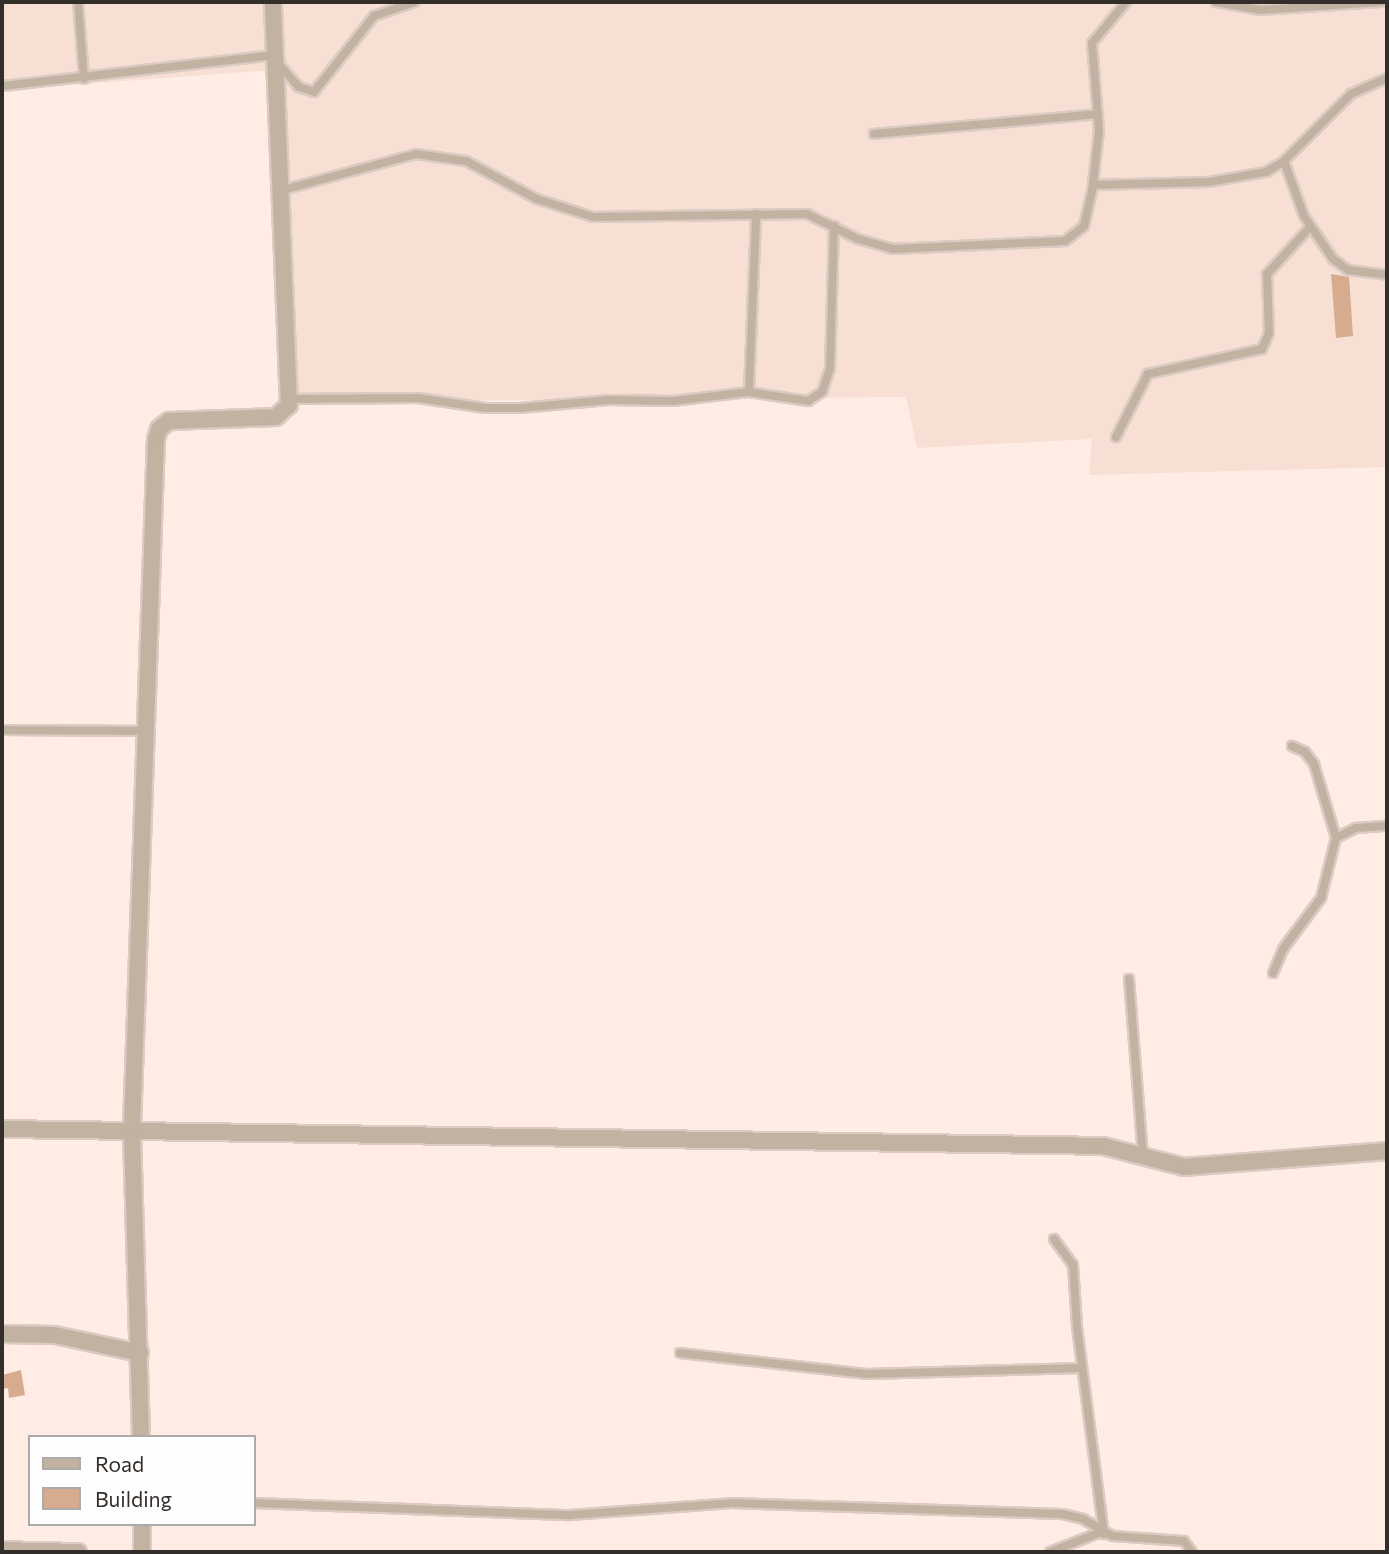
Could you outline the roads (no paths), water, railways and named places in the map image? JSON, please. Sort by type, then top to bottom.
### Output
[{"type":"street","points":[[141,1435],[132,1128],[159,429],[180,418],[276,417],[286,411],[289,399],[273,2]]},
{"type":"street","points":[[2,1129],[132,1128],[1103,1146],[1184,1167],[1387,1151]]},
{"type":"street","points":[[2,1334],[55,1335],[140,1353]]},
{"type":"street","points":[[142,1526],[142,1552]]},
{"type":"street","points":[[2,1550],[78,1552]]},
{"type":"lane","points":[[78,2],[84,79]]},
{"type":"lane","points":[[2,86],[275,57],[299,87],[314,92],[374,16],[415,2]]},
{"type":"lane","points":[[279,191],[416,154],[466,161],[537,199],[593,217],[651,220],[807,214],[893,249],[1065,241],[1084,226],[1093,185],[1098,114],[1092,43],[1126,2]]},
{"type":"lane","points":[[1216,2],[1240,8],[1381,2]]},
{"type":"lane","points":[[1093,185],[1156,186],[1246,177],[1284,160],[1351,93],[1387,78]]},
{"type":"lane","points":[[874,134],[1098,114]]},
{"type":"lane","points":[[1284,160],[1310,227],[1333,259],[1348,270],[1387,275]]},
{"type":"lane","points":[[749,392],[756,214]]},
{"type":"lane","points":[[289,399],[418,398],[485,408],[520,408],[609,400],[673,401],[749,392],[799,402],[816,398],[828,382],[834,226]]},
{"type":"lane","points":[[1116,437],[1148,374],[1158,368],[1262,349],[1269,333],[1267,274],[1310,227]]},
{"type":"lane","points":[[2,730],[146,731]]},
{"type":"lane","points":[[1273,973],[1283,950],[1321,898],[1336,838],[1314,764],[1305,752],[1292,746]]},
{"type":"lane","points":[[1336,838],[1356,828],[1387,826]]},
{"type":"lane","points":[[1129,979],[1143,1156]]},
{"type":"lane","points":[[1054,1239],[1073,1265],[1082,1368],[1102,1533]]},
{"type":"lane","points":[[680,1353],[867,1374],[1082,1368]]},
{"type":"lane","points":[[256,1503],[570,1515],[732,1503],[1062,1514],[1083,1520],[1102,1533]]},
{"type":"lane","points":[[1050,1552],[1102,1533],[1184,1541],[1192,1552]]}]
